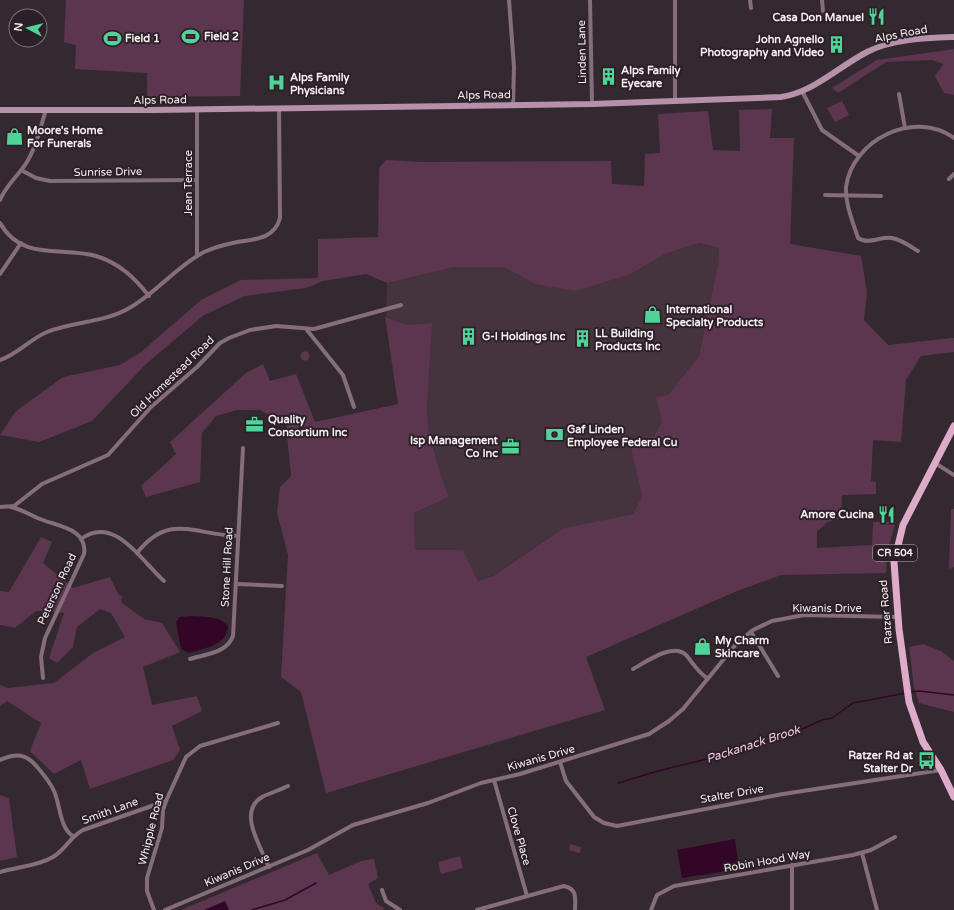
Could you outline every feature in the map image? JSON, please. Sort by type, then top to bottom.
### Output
[{"type":"main road","name":"Alps Road","points":[[0,110],[592,104],[781,97],[802,91],[873,49],[900,43],[954,37]]},
{"type":"main road","name":"Ratzer Road","points":[[954,426],[903,526],[897,546],[894,575],[897,617],[907,694],[923,742],[941,770],[954,797]]},
{"type":"street","points":[[509,0],[514,67],[513,105]]},
{"type":"street","name":"Linden Lane","points":[[590,0],[592,104]]},
{"type":"street","points":[[675,0],[675,101]]},
{"type":"street","points":[[750,0],[751,8]]},
{"type":"street","points":[[822,0],[823,11]]},
{"type":"street","points":[[802,91],[822,130],[859,156]]},
{"type":"street","points":[[899,94],[905,128]]},
{"type":"street","points":[[0,360],[9,357],[28,342],[46,333],[108,318],[130,308],[149,296],[198,256],[223,245],[263,238],[277,225],[280,212],[279,108]]},
{"type":"street","name":"Jean Terrace","points":[[197,109],[198,256]]},
{"type":"street","points":[[0,200],[4,191],[21,170],[36,144],[46,110]]},
{"type":"street","points":[[918,251],[902,241],[891,238],[863,241],[858,238],[846,196],[850,171],[859,156],[873,141],[892,131],[911,126],[930,128],[954,138]]},
{"type":"street","name":"Sunrise Drive","points":[[21,170],[36,178],[50,181],[197,180]]},
{"type":"street","points":[[949,179],[954,174]]},
{"type":"street","points":[[824,195],[881,196]]},
{"type":"street","points":[[0,223],[7,232],[21,243],[38,250],[87,254],[107,260],[129,273],[149,296]]},
{"type":"street","points":[[0,274],[21,243]]},
{"type":"street","name":"Old Homestead Road","points":[[10,507],[17,504],[42,484],[108,455],[151,407],[197,367],[220,342],[239,333],[261,328],[293,327],[307,330],[401,305]]},
{"type":"street","points":[[307,330],[344,375],[354,407]]},
{"type":"street","name":"Stone Hill Road","points":[[190,659],[218,651],[231,640],[236,584],[243,448]]},
{"type":"street","points":[[935,462],[954,475]]},
{"type":"street","points":[[0,507],[10,507],[41,520],[65,526],[76,533],[81,539],[91,533],[107,532],[117,536],[137,553],[164,581]]},
{"type":"street","points":[[137,553],[156,535],[176,528],[188,528],[215,535],[238,536]]},
{"type":"street","name":"Peterson Road","points":[[43,678],[41,648],[53,617],[84,554],[84,546],[81,539]]},
{"type":"street","points":[[236,584],[282,586]]},
{"type":"street","name":"Kiwanis Drive","points":[[165,910],[308,850],[353,825],[428,803],[494,780],[560,762],[637,738],[660,728],[683,708],[737,643],[751,632],[772,621],[793,616],[897,617]]},
{"type":"street","points":[[751,632],[778,676]]},
{"type":"street","points":[[633,669],[666,652],[676,650],[684,654],[698,672],[708,678]]},
{"type":"street","name":"Whipple Road","points":[[154,910],[146,884],[162,828],[163,810],[166,800],[186,757],[194,749],[278,723]]},
{"type":"street","points":[[0,760],[16,754],[22,755],[33,761],[54,790],[65,828],[74,836]]},
{"type":"street","name":"Stalter Drive","points":[[560,762],[566,781],[594,817],[604,823],[617,826],[783,794],[941,770]]},
{"type":"street","name":"Clove Place","points":[[494,780],[527,896]]},
{"type":"street","points":[[269,867],[251,824],[250,814],[252,808],[260,799],[288,786]]},
{"type":"street","name":"Smith Lane","points":[[0,872],[46,860],[59,853],[74,836],[83,830],[166,800]]},
{"type":"street","name":"Robin Hood Way","points":[[651,910],[651,905],[657,895],[674,886],[862,853],[895,837]]},
{"type":"street","points":[[862,853],[877,910]]},
{"type":"street","points":[[792,865],[792,910]]},
{"type":"street","points":[[478,910],[560,886],[572,889],[575,894],[575,910]]},
{"type":"street","points":[[382,890],[386,901],[400,910]]},
{"type":"shaded area","points":[[66,0],[244,0],[240,96],[147,97],[147,73],[75,69],[76,45],[64,42]]},
{"type":"shaded area","points":[[954,49],[954,95],[944,93],[935,76],[943,64],[932,60],[886,62],[838,93],[832,88],[877,60]]},
{"type":"shaded area","points":[[842,101],[849,115],[835,122],[827,108]]},
{"type":"shaded area","points":[[772,109],[770,138],[794,138],[790,244],[861,256],[867,292],[864,320],[888,345],[954,338],[954,352],[921,356],[906,380],[901,442],[873,440],[871,481],[876,482],[876,494],[842,495],[841,518],[828,522],[817,531],[817,548],[872,545],[873,522],[896,521],[887,553],[886,573],[781,575],[737,591],[586,657],[605,710],[326,793],[301,692],[281,677],[288,555],[277,513],[280,487],[291,476],[286,424],[260,410],[237,410],[216,416],[202,433],[200,482],[146,497],[141,486],[176,454],[170,442],[246,373],[263,364],[270,381],[296,374],[315,422],[398,404],[385,317],[408,325],[432,323],[427,409],[429,434],[449,497],[414,513],[415,550],[463,550],[478,581],[493,576],[564,528],[633,514],[642,496],[629,441],[654,436],[662,422],[656,397],[668,395],[699,356],[719,259],[719,248],[699,243],[665,254],[631,274],[576,291],[535,284],[504,267],[455,267],[387,283],[366,274],[323,281],[306,288],[245,296],[204,315],[146,364],[92,421],[39,442],[0,435],[15,412],[63,377],[120,365],[141,352],[201,300],[241,280],[318,278],[318,239],[378,237],[379,168],[386,160],[422,162],[611,161],[612,184],[644,186],[645,154],[660,153],[658,114],[708,111],[713,150],[740,151],[739,110]]},
{"type":"shaded area","points":[[699,243],[719,248],[719,259],[699,356],[668,395],[662,422],[654,436],[629,441],[642,496],[633,514],[564,528],[492,576],[478,581],[463,551],[415,550],[414,513],[449,497],[429,434],[427,409],[432,323],[408,325],[386,317],[387,283],[455,267],[504,267],[535,284],[631,274],[665,254]]},
{"type":"shaded area","points":[[305,351],[310,356],[305,361],[300,356]]},
{"type":"shaded area","points":[[951,509],[954,509],[954,567],[949,569]]},
{"type":"shaded area","points":[[41,537],[52,542],[43,563],[73,588],[110,577],[118,594],[123,597],[121,600],[122,603],[144,619],[162,623],[180,652],[143,667],[152,705],[197,696],[202,711],[172,726],[180,750],[173,760],[90,789],[81,760],[54,774],[30,751],[41,723],[7,701],[0,706],[0,685],[8,688],[54,683],[93,653],[125,637],[111,613],[100,609],[77,627],[73,647],[57,663],[49,658],[64,613],[36,611],[15,628],[0,625],[0,591],[9,592]]},
{"type":"shaded area","points":[[192,616],[217,619],[225,623],[228,627],[223,638],[219,642],[207,648],[189,653],[181,649],[176,622],[180,617]]},
{"type":"shaded area","points":[[923,644],[941,651],[954,661],[954,712],[919,703],[914,687],[909,647]]},
{"type":"shaded area","points":[[0,795],[9,798],[17,857],[0,861]]},
{"type":"shaded area","points":[[735,839],[739,869],[682,878],[677,850]]},
{"type":"shaded area","points":[[570,844],[581,847],[580,853],[569,850]]},
{"type":"shaded area","points":[[317,853],[329,875],[361,861],[374,859],[378,878],[368,884],[376,903],[384,908],[383,910],[181,910]]},
{"type":"shaded area","points":[[460,856],[463,868],[441,874],[438,862]]},
{"type":"shaded area","points":[[225,901],[229,910],[204,910]]},
{"type":"waterway","name":"Packanack Brook","points":[[910,692],[919,691],[954,695]]},
{"type":"waterway","name":"Packanack Brook","points":[[618,783],[658,771],[743,750],[789,735],[822,720],[832,718],[853,703],[906,693]]},
{"type":"waterway","name":"Packanack Brook","points":[[252,910],[285,900],[316,883]]},
{"type":"place","name":"Casa Don Manuel","points":[[877,17]]},
{"type":"place","name":"Field 2","points":[[191,36]]},
{"type":"place","name":"Field 1","points":[[112,38]]},
{"type":"place","name":"John Agnello Photography and Video","points":[[837,45]]},
{"type":"place","name":"Alps Family Eyecare","points":[[608,76]]},
{"type":"place","name":"Alps Family Physicians","points":[[277,83]]},
{"type":"place","name":"Moore's Home For Funerals","points":[[14,136]]},
{"type":"place","name":"International Specialty Products","points":[[653,315]]},
{"type":"place","name":"G-I Holdings Inc","points":[[469,336]]},
{"type":"place","name":"LL Building Products Inc","points":[[582,339]]},
{"type":"place","name":"Quality Consortium Inc","points":[[255,425]]},
{"type":"place","name":"Gaf Linden Employee Federal Cu","points":[[554,435]]},
{"type":"place","name":"Isp Management Co Inc","points":[[511,446]]},
{"type":"place","name":"Amore Cucina","points":[[887,514]]},
{"type":"place","name":"My Charm Skincare","points":[[702,646]]},
{"type":"place","name":"Ratzer Rd at Stalter Dr","points":[[926,761]]}]
